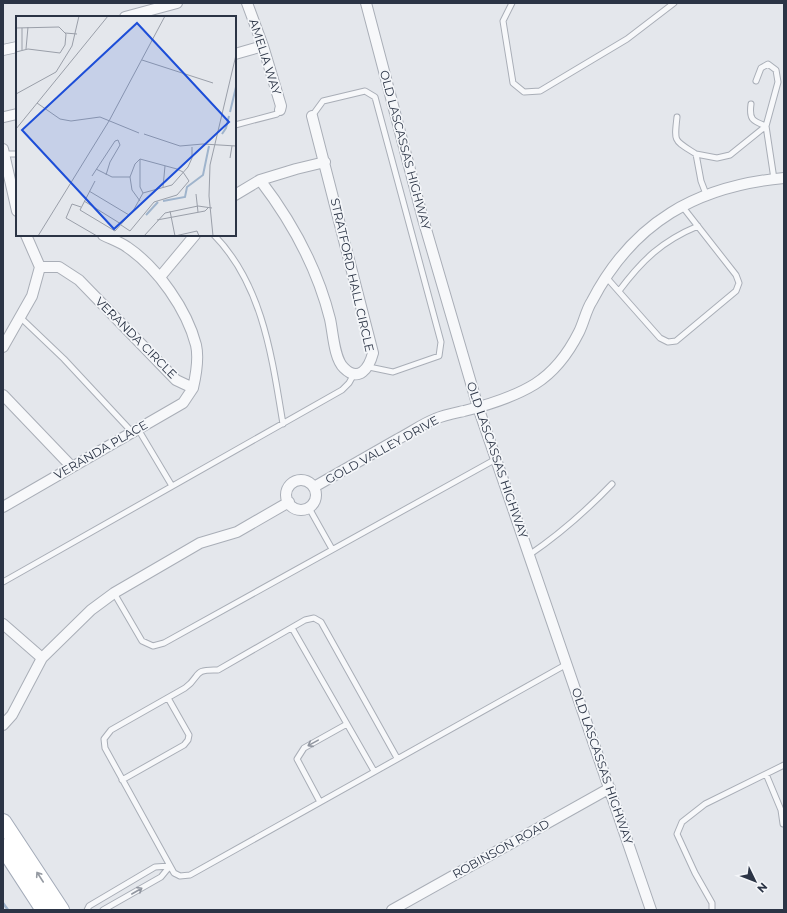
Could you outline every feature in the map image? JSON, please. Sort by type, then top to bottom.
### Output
[{"type":"main road","points":[[3,822],[61,910]]},
{"type":"main road","points":[[3,847],[44,910]]},
{"type":"street","points":[[129,16],[177,3]]},
{"type":"street","name":"AMELIA WAY","points":[[247,3],[263,46],[281,106],[280,110]]},
{"type":"street","name":"OLD LASCASSAS HIGHWAY","points":[[366,3],[423,219],[478,408],[651,910]]},
{"type":"street","points":[[236,54],[263,46]]},
{"type":"street","points":[[3,50],[16,47]]},
{"type":"street","points":[[3,116],[16,114]]},
{"type":"street","name":"STRATFORD HALL CIRCLE","points":[[312,116],[373,354],[369,367],[363,372],[354,374]]},
{"type":"street","points":[[3,149],[4,160],[16,206]]},
{"type":"street","points":[[236,194],[260,180],[325,162]]},
{"type":"street","name":"GOLD VALLEY DRIVE","points":[[314,487],[435,419],[478,408],[508,397],[535,384],[561,362],[579,332],[591,301],[606,277],[632,244],[660,220],[682,205],[706,194],[779,179]]},
{"type":"street","points":[[260,180],[281,208],[304,246],[324,292],[334,335],[337,359],[344,368],[354,374]]},
{"type":"street","points":[[3,347],[21,318],[32,296],[40,267],[26,236]]},
{"type":"street","name":"VERANDA CIRCLE","points":[[40,267],[59,268],[79,280],[176,380],[193,388],[196,374],[196,346],[182,310],[160,277],[127,247],[105,236]]},
{"type":"street","points":[[160,277],[195,236]]},
{"type":"street","name":"VERANDA PLACE","points":[[3,507],[71,466],[183,404],[193,388]]},
{"type":"street","points":[[3,394],[71,466]]},
{"type":"street","name":"GOLD VALLEY DRIVE","points":[[289,502],[287,494],[288,489],[295,482],[305,481],[314,487],[316,496],[315,501],[309,508]]},
{"type":"street","points":[[3,725],[12,715],[42,658],[90,610],[114,593],[200,543],[237,532],[289,502],[295,508],[300,510],[309,508]]},
{"type":"street","points":[[3,624],[42,658]]},
{"type":"street","name":"ROBINSON ROAD","points":[[392,910],[610,788]]},
{"type":"lane","points":[[512,3],[503,21],[514,84],[524,92],[540,91],[627,39],[674,3]]},
{"type":"lane","points":[[756,81],[761,68],[768,64],[776,70],[778,82],[766,126],[779,179]]},
{"type":"lane","points":[[312,116],[323,101],[365,91],[375,98],[440,342],[439,356],[400,370],[393,372],[369,367]]},
{"type":"lane","points":[[750,104],[750,114],[754,121],[766,126]]},
{"type":"lane","points":[[236,125],[277,114],[280,110]]},
{"type":"lane","points":[[677,117],[674,138],[678,143],[696,154],[717,158],[730,155],[766,126]]},
{"type":"lane","points":[[4,160],[16,154]]},
{"type":"lane","points":[[696,154],[700,181],[706,194]]},
{"type":"lane","points":[[606,277],[660,338],[668,342],[676,341],[736,291],[739,283],[736,275],[682,205]]},
{"type":"lane","points":[[619,291],[636,269],[662,244],[698,226]]},
{"type":"lane","points":[[215,236],[224,245],[250,288],[268,338],[283,424]]},
{"type":"lane","points":[[21,318],[135,430],[172,486]]},
{"type":"lane","points":[[3,582],[342,390],[349,383],[354,374]]},
{"type":"lane","points":[[114,593],[142,641],[153,646],[164,643],[496,459]]},
{"type":"lane","points":[[529,555],[553,539],[581,516],[612,484]]},
{"type":"lane","points":[[309,508],[332,549]]},
{"type":"lane","points":[[397,758],[321,622],[314,618],[292,628],[218,670],[205,669],[194,676],[191,684],[111,730],[104,739],[105,748],[174,873],[180,876],[190,875],[567,664]]},
{"type":"lane","points":[[292,628],[374,771]]},
{"type":"lane","points":[[122,780],[184,745],[188,740],[189,735],[168,698]]},
{"type":"lane","points":[[320,802],[297,759],[299,753],[304,748],[347,724]]},
{"type":"lane","points":[[712,910],[712,903],[695,873],[678,834],[682,822],[705,804],[784,765]]},
{"type":"lane","points":[[766,774],[781,810],[783,824]]},
{"type":"lane","points":[[87,910],[89,906],[155,867],[170,866]]},
{"type":"lane","points":[[103,910],[161,877],[170,866]]},
{"type":"waterway","points":[[3,903],[8,910]]}]
